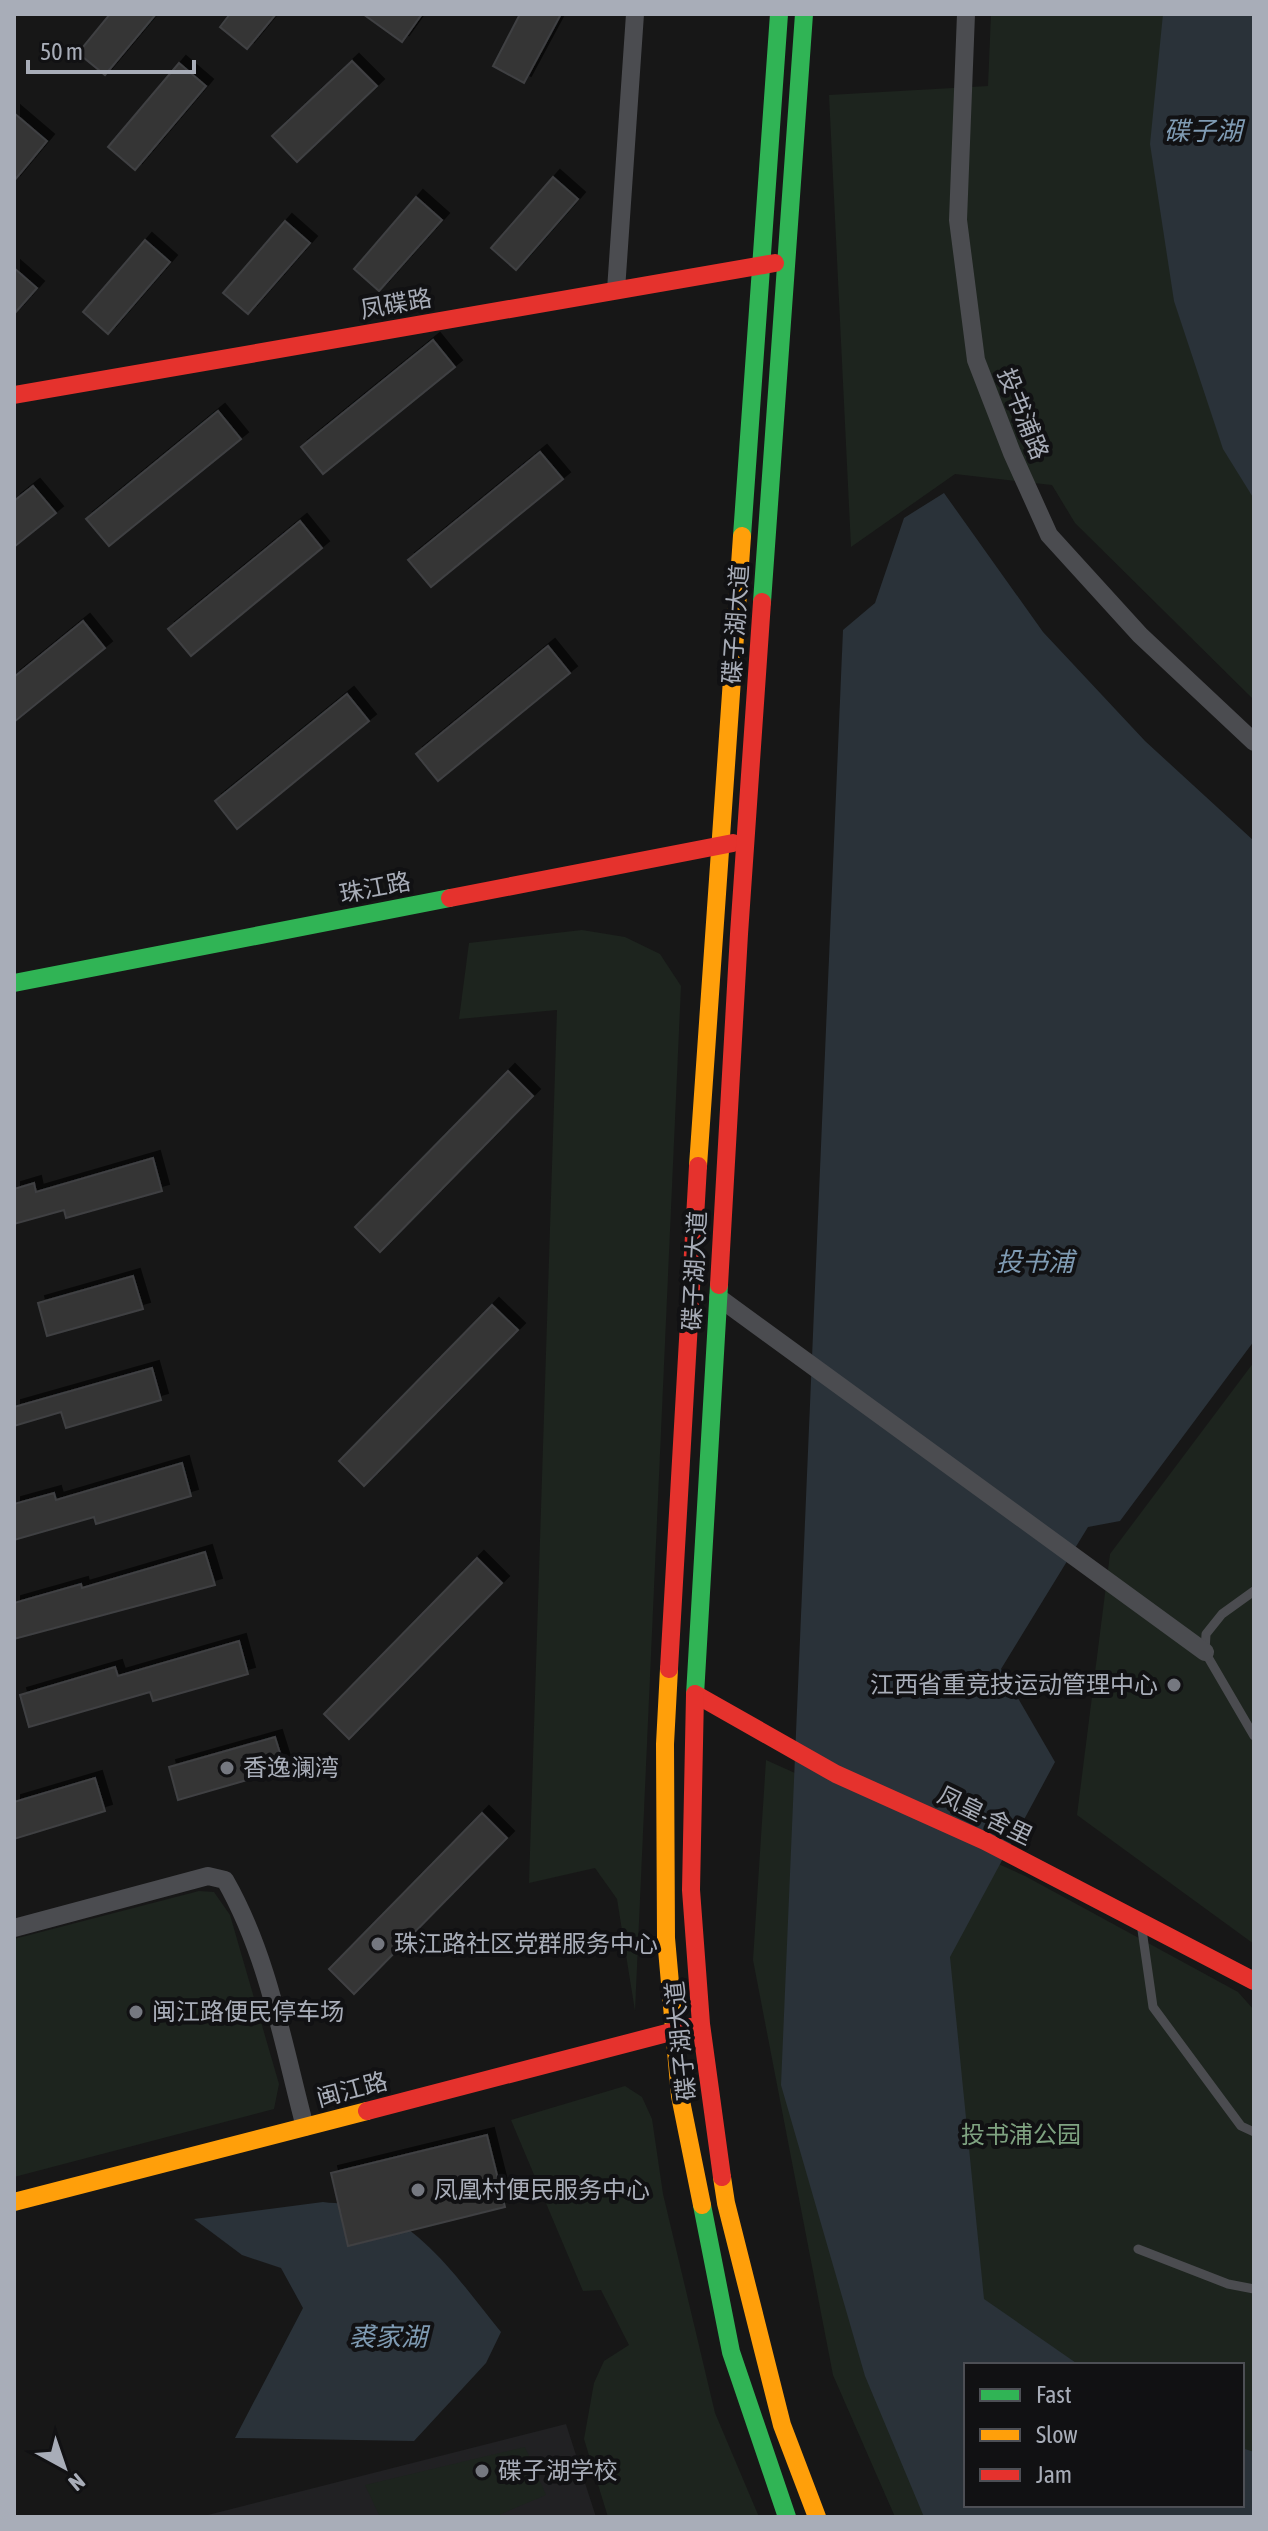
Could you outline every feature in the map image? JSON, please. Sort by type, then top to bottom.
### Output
[{"type":"main road","name":"碟子湖大道","points":[[779,14],[703,1072],[665,1744],[666,1938],[680,2096],[731,2352],[787,2517]]},
{"type":"main road","name":"碟子湖大道","points":[[804,14],[744,841],[695,1694],[691,1890],[701,2024],[726,2203],[782,2425],[817,2517]]},
{"type":"main road","name":"凤碟路","points":[[14,395],[787,261]]},
{"type":"main road","name":"珠江路","points":[[14,983],[744,841]]},
{"type":"main road","name":"凤皇-舍里","points":[[695,1694],[836,1774],[985,1841],[1254,1981]]},
{"type":"main road","name":"闽江路","points":[[14,2202],[701,2024]]},
{"type":"street","points":[[616,290],[635,14]]},
{"type":"street","name":"投书浦路","points":[[966,14],[958,220],[976,360],[1012,453],[1049,535],[1140,635],[1254,742]]},
{"type":"street","points":[[718,1297],[1205,1652]]},
{"type":"street","points":[[14,1928],[208,1876],[225,1880],[258,1950],[305,2127]]},
{"type":"lane","points":[[1254,1591],[1222,1614],[1206,1634],[1205,1652],[1254,1736]]},
{"type":"lane","points":[[1141,1923],[1153,2007],[1241,2126],[1254,2132]]},
{"type":"lane","points":[[1138,2249],[1228,2284],[1254,2289]]},
{"type":"shaded area","name":"碟子湖学校","points":[[566,2424],[596,2517],[200,2517]]},
{"type":"green space","points":[[991,14],[1199,14],[1254,415],[1254,700],[1075,523],[1052,485],[955,474],[851,547],[829,95],[988,86]]},
{"type":"green space","points":[[582,930],[625,937],[660,954],[681,986],[635,2011],[617,1899],[595,1868],[529,1883],[557,1010],[459,1019],[469,943]]},
{"type":"green space","name":"江西省重竞技运动管理中心","points":[[1254,1362],[1254,1944],[1077,1815],[1110,1554]]},
{"type":"green space","name":"投书浦公园","points":[[766,1760],[1025,1876],[1238,1992],[1254,2010],[1254,2517],[895,2517],[833,2375],[753,1960]]},
{"type":"green space","name":"闽江路便民停车场","points":[[199,1891],[214,1892],[230,1915],[279,2084],[274,2109],[14,2177],[14,1939]]},
{"type":"green space","points":[[625,2086],[642,2097],[652,2119],[663,2194],[715,2413],[759,2517],[608,2517],[584,2439],[594,2383],[604,2361],[629,2345],[601,2290],[583,2291],[511,2120]]},
{"type":"green space","points":[[525,2447],[546,2495],[494,2517],[380,2517],[365,2485]]},
{"type":"water","name":"碟子湖","points":[[1163,14],[1254,14],[1254,499],[1223,449],[1174,301],[1150,144]]},
{"type":"water","name":"投书浦","points":[[944,493],[1043,632],[1145,741],[1254,841],[1254,1341],[1120,1521],[1088,1527],[1001,1669],[1055,1762],[950,1957],[984,2299],[1076,2363],[964,2363],[964,2507],[1244,2507],[1244,2449],[1254,2452],[1254,2517],[924,2517],[865,2376],[781,2085],[843,630],[875,603],[904,518]]},
{"type":"water","name":"裘家湖","points":[[323,2202],[366,2207],[411,2231],[444,2262],[501,2332],[486,2363],[414,2441],[235,2438],[303,2308],[281,2268],[242,2255],[194,2219]]},
{"type":"building","points":[[110,14],[156,14],[105,75],[78,53]]},
{"type":"building","points":[[230,14],[276,14],[247,49],[220,27]]},
{"type":"building","points":[[363,14],[422,14],[402,42]]},
{"type":"building","points":[[520,14],[561,14],[524,83],[493,66]]},
{"type":"building","points":[[352,61],[377,86],[297,162],[272,136]]},
{"type":"building","points":[[179,63],[206,86],[135,170],[108,147]]},
{"type":"building","points":[[14,113],[47,141],[14,181]]},
{"type":"building","points":[[553,177],[578,199],[516,270],[491,248]]},
{"type":"building","points":[[416,197],[442,220],[379,291],[354,269]]},
{"type":"building","points":[[285,221],[310,243],[248,314],[223,293]]},
{"type":"building","points":[[145,240],[170,262],[108,334],[83,312]]},
{"type":"building","points":[[14,268],[37,288],[14,314]]},
{"type":"building","points":[[433,340],[455,367],[323,474],[301,447]]},
{"type":"building","points":[[218,411],[241,439],[109,546],[86,519]]},
{"type":"building","points":[[540,452],[563,479],[431,587],[408,560]]},
{"type":"building","points":[[33,486],[56,513],[14,547],[14,501]]},
{"type":"building","points":[[300,521],[322,548],[191,656],[168,629]]},
{"type":"building","points":[[83,621],[105,648],[14,722],[14,677]]},
{"type":"building","points":[[548,646],[570,673],[438,781],[416,754]]},
{"type":"building","points":[[347,694],[369,721],[237,829],[215,801]]},
{"type":"building","points":[[508,1071],[533,1096],[380,1252],[355,1227]]},
{"type":"building","points":[[153,1158],[162,1191],[66,1218],[64,1210],[14,1224],[14,1189],[34,1183],[36,1192]]},
{"type":"building","points":[[133,1276],[143,1309],[47,1336],[38,1303]]},
{"type":"building","points":[[492,1305],[518,1330],[364,1486],[339,1461]]},
{"type":"building","points":[[152,1368],[161,1400],[66,1428],[61,1412],[14,1426],[14,1407]]},
{"type":"building","points":[[182,1463],[191,1496],[96,1524],[94,1517],[14,1540],[14,1504],[54,1493],[56,1500]]},
{"type":"building","points":[[205,1552],[215,1585],[14,1639],[14,1603],[81,1584],[82,1588]]},
{"type":"building","points":[[477,1558],[502,1583],[349,1739],[324,1714]]},
{"type":"building","points":[[239,1641],[248,1674],[153,1701],[150,1692],[29,1727],[20,1695],[115,1667],[118,1676]]},
{"type":"building","name":"香逸澜湾","points":[[275,1737],[285,1769],[178,1800],[169,1767]]},
{"type":"building","points":[[95,1778],[105,1811],[14,1839],[14,1802]]},
{"type":"building","points":[[482,1813],[507,1838],[354,1994],[329,1969]]},
{"type":"building","name":"凤凰村便民服务中心","points":[[487,2135],[505,2207],[348,2246],[331,2173]]},
{"type":"traffic: fast","points":[[742,536],[779,14]]},
{"type":"traffic: fast","points":[[762,602],[804,14]]},
{"type":"traffic: fast","points":[[14,983],[450,898]]},
{"type":"traffic: fast","points":[[695,1695],[719,1285]]},
{"type":"traffic: fast","points":[[702,2205],[731,2352],[787,2517]]},
{"type":"traffic: slow","points":[[698,1166],[742,536]]},
{"type":"traffic: slow","points":[[669,1669],[665,1744],[666,1938],[680,2096],[702,2205]]},
{"type":"traffic: slow","points":[[14,2202],[367,2111]]},
{"type":"traffic: slow","points":[[722,2177],[782,2425],[817,2517]]},
{"type":"traffic: jam","points":[[14,395],[775,263]]},
{"type":"traffic: jam","points":[[719,1285],[762,602]]},
{"type":"traffic: jam","points":[[450,898],[733,843]]},
{"type":"traffic: jam","points":[[669,1669],[698,1166]]},
{"type":"traffic: jam","points":[[695,1694],[836,1774],[985,1841],[1254,1981]]},
{"type":"traffic: jam","points":[[695,1695],[691,1890],[701,2024],[722,2177]]},
{"type":"traffic: jam","points":[[367,2111],[690,2027]]},
{"type":"place","name":"江西省重竞技运动管理中心","points":[[1174,1685]]},
{"type":"place","name":"香逸澜湾","points":[[227,1768]]},
{"type":"place","name":"珠江路社区党群服务中心","points":[[378,1944]]},
{"type":"place","name":"闽江路便民停车场","points":[[136,2012]]},
{"type":"place","name":"凤凰村便民服务中心","points":[[418,2190]]},
{"type":"place","name":"碟子湖学校","points":[[482,2471]]}]
